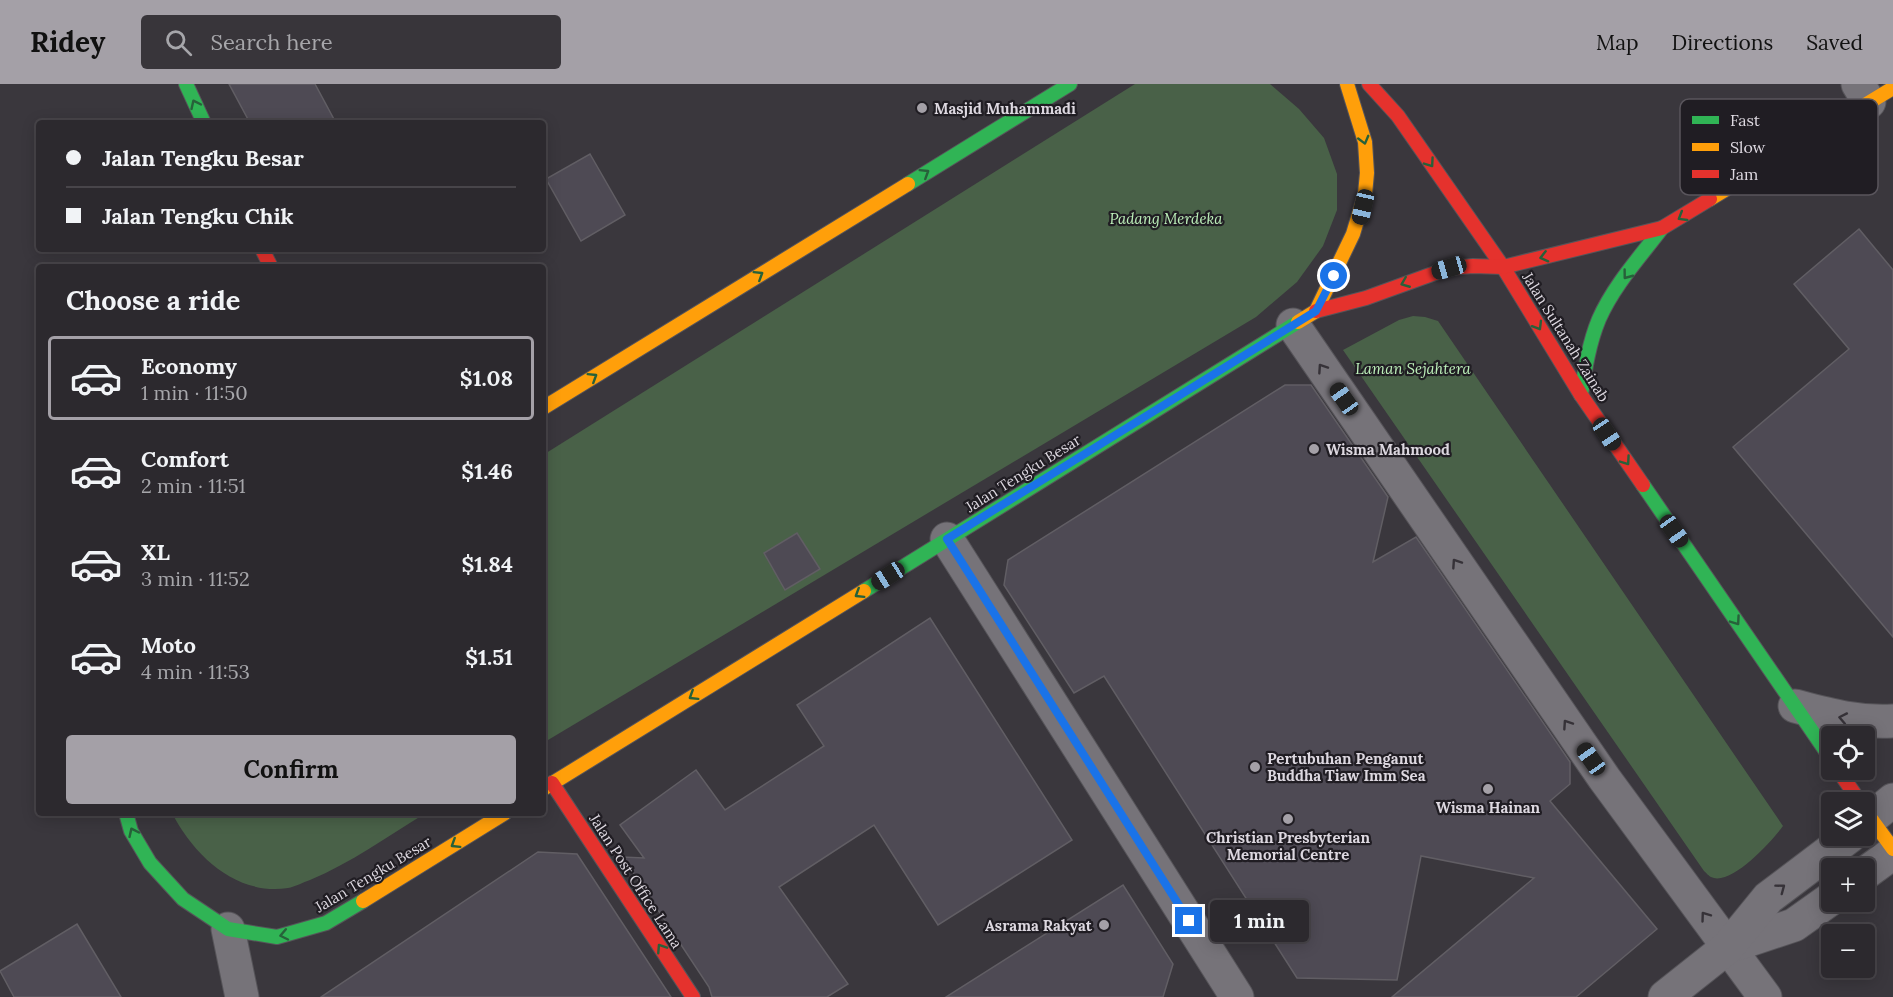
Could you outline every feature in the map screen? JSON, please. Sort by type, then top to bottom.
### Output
[{"type":"main road","points":[[186,84],[203,120]]},
{"type":"main road","points":[[546,406],[1070,84]]},
{"type":"main road","points":[[1305,318],[1359,224],[1367,190],[1366,149],[1347,84]]},
{"type":"main road","name":"Jalan Sultanah Zainab","points":[[1369,84],[1398,116],[1503,267],[1581,395],[1821,744]]},
{"type":"main road","points":[[1581,395],[1589,351],[1599,318],[1617,287],[1662,228],[1713,195]]},
{"type":"main road","name":"Jalan Tengku Besar","points":[[548,786],[1305,318],[1449,268],[1503,267],[1662,228]]},
{"type":"main road","name":"Jalan Post Office Lama","points":[[548,786],[693,997]]},
{"type":"main road","name":"Jalan Tengku Besar","points":[[127,816],[131,831],[150,863],[183,899],[228,929],[277,937],[326,923],[499,816]]},
{"type":"main road","points":[[1875,826],[1893,851]]},
{"type":"street","points":[[1305,318],[1604,778],[1765,997]]},
{"type":"street","points":[[947,539],[1237,997]]},
{"type":"street","points":[[1795,706],[1845,719],[1872,722],[1893,721]]},
{"type":"street","points":[[1665,997],[1728,947],[1768,898],[1830,846]]},
{"type":"street","points":[[1875,865],[1893,851]]},
{"type":"street","points":[[1728,947],[1794,925],[1821,906]]},
{"type":"street","points":[[228,929],[242,997]]},
{"type":"green space","name":"Padang Merdeka","points":[[1135,84],[1270,84],[1299,109],[1324,138],[1337,174],[1337,210],[1323,246],[1297,282],[1256,317],[546,741],[546,453]]},
{"type":"green space","name":"Laman Sejahtera","points":[[1413,316],[1438,321],[1783,826],[1751,861],[1740,869],[1719,878],[1711,877],[1704,871],[1343,350],[1399,320]]},
{"type":"green space","points":[[174,816],[421,816],[325,873],[291,887],[269,889],[251,886],[219,870],[192,844]]},
{"type":"building","points":[[229,84],[315,84],[334,120],[248,120]]},
{"type":"building","points":[[590,154],[625,215],[581,241],[546,179]]},
{"type":"building","points":[[1859,229],[1893,270],[1893,637],[1733,447],[1849,349],[1794,284]]},
{"type":"building","points":[[1285,385],[1311,385],[1388,497],[1373,562],[1416,537],[1570,762],[1570,784],[1550,801],[1657,929],[1576,997],[1392,997],[1534,878],[1421,856],[1397,980],[1297,978],[1104,676],[1074,693],[1004,585],[1008,560]]},
{"type":"building","points":[[797,533],[820,569],[785,590],[764,553]]},
{"type":"building","points":[[930,618],[1072,840],[938,925],[874,825],[779,887],[848,984],[827,997],[712,997],[709,987],[623,857],[644,858],[620,825],[696,770],[725,810],[824,746],[797,705]]},
{"type":"building","points":[[538,852],[577,854],[671,997],[321,997]]},
{"type":"building","name":"Asrama Rakyat","points":[[1123,885],[1173,964],[1163,997],[946,997]]},
{"type":"building","points":[[77,924],[121,997],[14,997],[0,971]]},
{"type":"traffic: fast","points":[[186,84],[203,120]]},
{"type":"traffic: fast","points":[[908,184],[1070,84]]},
{"type":"traffic: fast","points":[[1581,395],[1590,347],[1599,319],[1620,283],[1662,228]]},
{"type":"traffic: fast","points":[[864,591],[1298,322]]},
{"type":"traffic: fast","points":[[1643,485],[1821,744]]},
{"type":"traffic: fast","points":[[127,816],[131,831],[150,863],[183,899],[228,929],[277,937],[326,923],[363,901]]},
{"type":"traffic: slow","points":[[1298,322],[1316,311],[1353,234],[1365,194],[1367,173],[1365,142],[1347,84]]},
{"type":"traffic: slow","points":[[1875,99],[1893,88]]},
{"type":"traffic: slow","points":[[546,406],[908,184]]},
{"type":"traffic: slow","points":[[1710,199],[1717,195]]},
{"type":"traffic: slow","points":[[546,787],[864,591]]},
{"type":"traffic: slow","points":[[363,901],[500,816]]},
{"type":"traffic: slow","points":[[1875,824],[1893,849]]},
{"type":"traffic: jam","points":[[1369,84],[1398,116],[1503,267],[1581,395],[1643,485]]},
{"type":"traffic: jam","points":[[1316,311],[1366,298],[1449,268],[1503,267],[1662,228],[1710,199]]},
{"type":"traffic: jam","points":[[264,252],[270,264]]},
{"type":"traffic: jam","points":[[1845,780],[1853,792]]},
{"type":"traffic: jam","points":[[552,783],[693,997]]},
{"type":"place","name":"Masjid Muhammadi","points":[[922,108]]},
{"type":"place","name":"Wisma Mahmood","points":[[1314,449]]},
{"type":"place","name":"Pertubuhan Penganut Buddha Tiaw Imm Sea","points":[[1255,767]]},
{"type":"place","name":"Wisma Hainan","points":[[1488,789]]},
{"type":"place","name":"Christian Presbyterian Memorial Centre","points":[[1288,819]]},
{"type":"place","name":"Asrama Rakyat","points":[[1104,925]]},
{"type":"route","points":[[1189,921],[947,539],[1316,311],[1334,276]]}]
